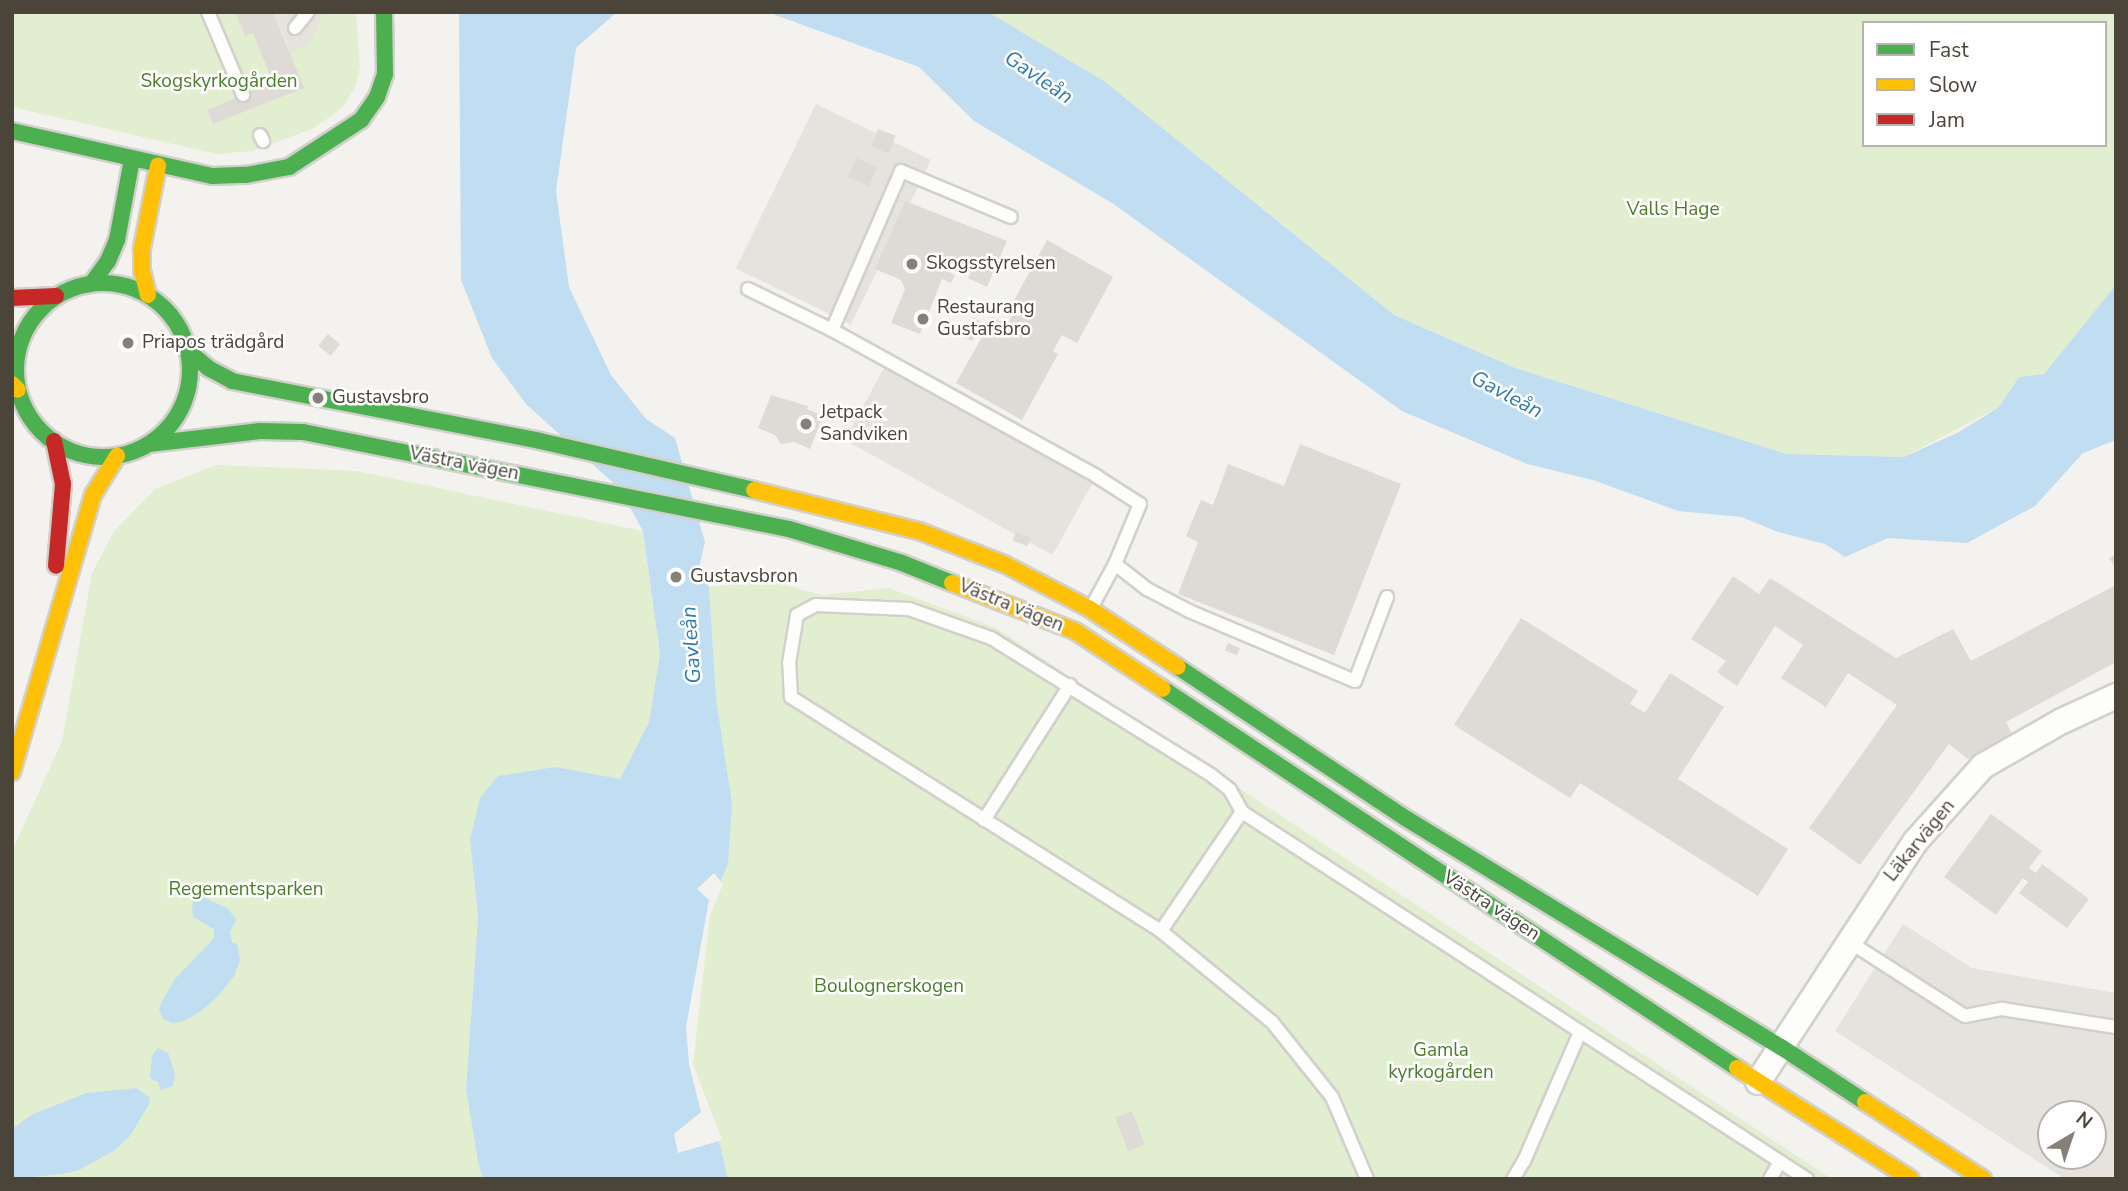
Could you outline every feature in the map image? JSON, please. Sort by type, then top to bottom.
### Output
[{"type":"main road","points":[[12,131],[212,176],[289,167],[343,134],[361,120],[369,108],[385,74],[384,12]]},
{"type":"main road","points":[[92,283],[108,261],[117,240],[132,159]]},
{"type":"main road","points":[[148,295],[142,271],[142,248],[158,166]]},
{"type":"main road","points":[[12,298],[56,296],[92,283],[130,286],[148,295],[174,319],[188,351],[190,372],[183,403],[165,430],[149,444],[117,456],[84,455],[54,441],[38,428],[26,410],[15,387],[18,347],[26,327],[39,310],[56,296]]},
{"type":"main road","name":"Västra vägen","points":[[188,351],[208,368],[232,381],[540,441],[859,514],[919,531],[1006,565],[1090,609],[1407,819],[1781,1047],[1983,1179]]},
{"type":"main road","name":"Västra vägen","points":[[149,444],[260,431],[303,432],[789,529],[902,563],[1075,631],[1758,1082],[1911,1179]]},
{"type":"main road","points":[[54,441],[63,484],[56,554],[55,627]]},
{"type":"main road","points":[[12,772],[55,627],[72,558],[93,495],[117,456]]},
{"type":"street","name":"Läkarvägen","points":[[1781,1047],[1915,842],[1983,766],[2062,721],[2116,696]]},
{"type":"street","points":[[1758,1082],[1781,1047]]},
{"type":"lane","points":[[208,12],[243,95]]},
{"type":"lane","points":[[295,28],[308,12]]},
{"type":"lane","points":[[832,330],[901,171],[1012,216]]},
{"type":"lane","points":[[748,289],[832,330],[1096,476],[1140,504],[1115,564],[1075,631]]},
{"type":"lane","points":[[1115,564],[1147,589],[1189,611],[1355,681],[1387,597]]},
{"type":"lane","points":[[1367,1179],[1332,1097],[1272,1022],[1161,931],[791,696],[789,663],[797,615],[817,605],[909,608],[991,638],[1211,775],[1230,790],[1242,812],[1807,1179]]},
{"type":"lane","points":[[984,820],[1070,685]]},
{"type":"lane","points":[[1161,931],[1242,812]]},
{"type":"lane","points":[[1848,942],[1965,1016],[2002,1009],[2116,1027]]},
{"type":"lane","points":[[1513,1179],[1524,1161],[1580,1032]]},
{"type":"lane","points":[[1770,1179],[1780,1163]]},
{"type":"green space","name":"Skogskyrkogården","points":[[12,12],[356,12],[360,67],[355,88],[342,108],[314,128],[253,151],[217,154],[12,107]]},
{"type":"green space","name":"Valls Hage","points":[[988,12],[2116,12],[2116,285],[2044,374],[2019,377],[1999,407],[1904,457],[1786,454],[1515,368],[1394,315],[1104,81]]},
{"type":"green space","name":"Regementsparken","points":[[216,465],[357,471],[643,531],[660,654],[649,722],[620,779],[556,767],[470,840],[478,917],[466,1089],[483,1179],[12,1179],[12,851],[62,741],[92,573],[114,531],[155,489]]},
{"type":"green space","points":[[770,581],[822,595],[889,588],[996,628],[1832,1179],[728,1179],[721,1148],[689,1064],[706,915],[732,803],[716,698],[709,587]]},
{"type":"shaded area","points":[[274,12],[323,12],[313,41],[291,52]]},
{"type":"shaded area","points":[[816,104],[931,160],[851,325],[736,268]]},
{"type":"shaded area","points":[[888,361],[1096,476],[1053,555],[844,440]]},
{"type":"shaded area","points":[[1903,924],[1972,968],[2116,993],[2116,1179],[2065,1179],[2051,1170],[2107,1170],[2107,1100],[2037,1100],[2037,1161],[1835,1031]]},
{"type":"water","name":"Gavleån","points":[[459,12],[617,12],[576,48],[556,191],[569,287],[611,375],[646,419],[675,438],[705,542],[699,567],[709,587],[716,698],[732,803],[728,864],[706,916],[689,1064],[721,1148],[728,1179],[483,1179],[478,1161],[466,1089],[478,917],[470,840],[480,798],[498,776],[556,767],[620,779],[649,722],[660,654],[643,531],[620,489],[526,404],[492,358],[461,280]]},
{"type":"water","name":"Gavleån","points":[[767,12],[988,12],[1104,81],[1394,315],[1515,368],[1786,454],[1904,457],[1959,432],[1999,407],[2019,377],[2044,374],[2116,285],[2116,440],[2083,453],[2035,506],[1967,543],[1888,538],[1845,557],[1825,544],[1778,532],[1741,517],[1678,511],[1593,480],[1527,464],[1402,411],[1112,203],[974,121],[919,67]]},
{"type":"water","points":[[198,895],[227,908],[236,919],[230,932],[232,942],[237,944],[240,960],[234,976],[218,996],[184,1021],[172,1023],[163,1019],[159,1009],[162,1001],[175,979],[214,938],[214,929],[193,917],[192,904]]},
{"type":"water","points":[[158,1048],[168,1053],[175,1074],[173,1086],[161,1090],[158,1082],[150,1078],[152,1056]]},
{"type":"water","points":[[136,1088],[149,1097],[150,1102],[130,1136],[115,1150],[79,1170],[12,1179],[12,1129],[33,1114],[87,1093]]},
{"type":"pier","points":[[714,873],[723,884],[710,916],[693,1064],[722,1140],[678,1153],[674,1134],[701,1112],[689,1064],[686,1027],[709,900],[697,889]]},
{"type":"building","points":[[273,12],[304,88],[213,124],[207,110],[273,82],[253,33],[245,36],[236,14]]},
{"type":"building","points":[[878,129],[896,136],[889,154],[871,147]]},
{"type":"building","points":[[856,158],[877,167],[869,186],[848,177]]},
{"type":"building","points":[[905,201],[1007,241],[987,287],[968,278],[972,269],[978,270],[971,266],[951,258],[943,264],[946,271],[955,275],[951,283],[942,279],[920,334],[891,323],[905,289],[901,280],[875,269]]},
{"type":"building","points":[[1047,240],[1113,277],[1077,343],[1062,335],[1053,351],[1058,354],[1022,420],[956,383],[982,337],[976,334],[972,341],[964,337],[974,318],[988,326],[992,317],[1007,325],[1016,309],[1011,306]]},
{"type":"building","points":[[328,334],[340,344],[331,356],[318,345]]},
{"type":"building","points":[[771,395],[808,406],[807,409],[823,416],[810,449],[794,442],[781,444],[775,435],[758,428]]},
{"type":"building","points":[[1300,444],[1401,484],[1334,655],[1178,594],[1198,542],[1186,536],[1201,500],[1213,505],[1228,464],[1284,486]]},
{"type":"building","points":[[1016,532],[1031,538],[1027,546],[1013,540]]},
{"type":"building","points":[[2116,554],[2116,569],[2109,558]]},
{"type":"building","points":[[1733,576],[1759,594],[1770,578],[1896,658],[1953,629],[1971,661],[2116,585],[2116,662],[2006,722],[2013,736],[1968,759],[1949,744],[1860,865],[1809,828],[1897,705],[1848,673],[1826,707],[1781,678],[1803,645],[1775,626],[1737,686],[1717,672],[1726,661],[1691,639]]},
{"type":"building","points":[[1521,618],[1638,691],[1630,704],[1645,713],[1670,673],[1724,707],[1678,779],[1788,849],[1758,896],[1580,783],[1570,798],[1454,725]]},
{"type":"building","points":[[1228,643],[1240,648],[1237,655],[1225,650]]},
{"type":"building","points":[[1991,814],[2042,851],[2029,868],[2036,873],[2042,864],[2089,899],[2067,928],[2019,893],[2028,882],[2023,878],[1996,915],[1944,877]]},
{"type":"building","points":[[1132,1111],[1145,1145],[1128,1151],[1115,1117]]},
{"type":"traffic: fast","points":[[12,131],[212,176],[246,175],[289,167],[361,120],[377,97],[385,74],[384,12]]},
{"type":"traffic: fast","points":[[92,283],[108,261],[117,240],[132,159]]},
{"type":"traffic: fast","points":[[103,283],[136,290],[164,309],[183,337],[190,370],[183,403],[164,431],[136,450],[103,457],[70,450],[42,431],[23,403],[16,370],[23,337],[42,309],[70,290],[103,283]]},
{"type":"traffic: fast","points":[[188,351],[208,368],[232,381],[540,441],[754,490]]},
{"type":"traffic: fast","points":[[149,444],[260,431],[303,432],[789,529],[902,563],[952,583]]},
{"type":"traffic: fast","points":[[1178,667],[1407,819],[1781,1047],[1865,1102]]},
{"type":"traffic: fast","points":[[1163,689],[1737,1068]]},
{"type":"traffic: slow","points":[[148,295],[142,271],[142,248],[158,166]]},
{"type":"traffic: slow","points":[[12,384],[18,390]]},
{"type":"traffic: slow","points":[[12,772],[93,495],[117,456]]},
{"type":"traffic: slow","points":[[754,490],[919,531],[1006,565],[1090,609],[1178,667]]},
{"type":"traffic: slow","points":[[952,583],[1075,631],[1163,689]]},
{"type":"traffic: slow","points":[[1737,1068],[1911,1179]]},
{"type":"traffic: slow","points":[[1865,1102],[1983,1179]]},
{"type":"traffic: jam","points":[[12,298],[56,296]]},
{"type":"traffic: jam","points":[[54,441],[63,484],[56,566]]},
{"type":"place","name":"Skogsstyrelsen","points":[[912,264]]},
{"type":"place","name":"Restaurang Gustafsbro","points":[[923,319]]},
{"type":"place","name":"Priapos trädgård","points":[[128,343]]},
{"type":"place","name":"Gustavsbro","points":[[318,398]]},
{"type":"place","name":"Jetpack Sandviken","points":[[806,424]]},
{"type":"place","name":"Gustavsbron","points":[[676,577]]},
{"type":"park label","name":"Boulognerskogen","points":[[889,987]]},
{"type":"park label","name":"Gamla kyrkogården","points":[[1441,1062]]}]
